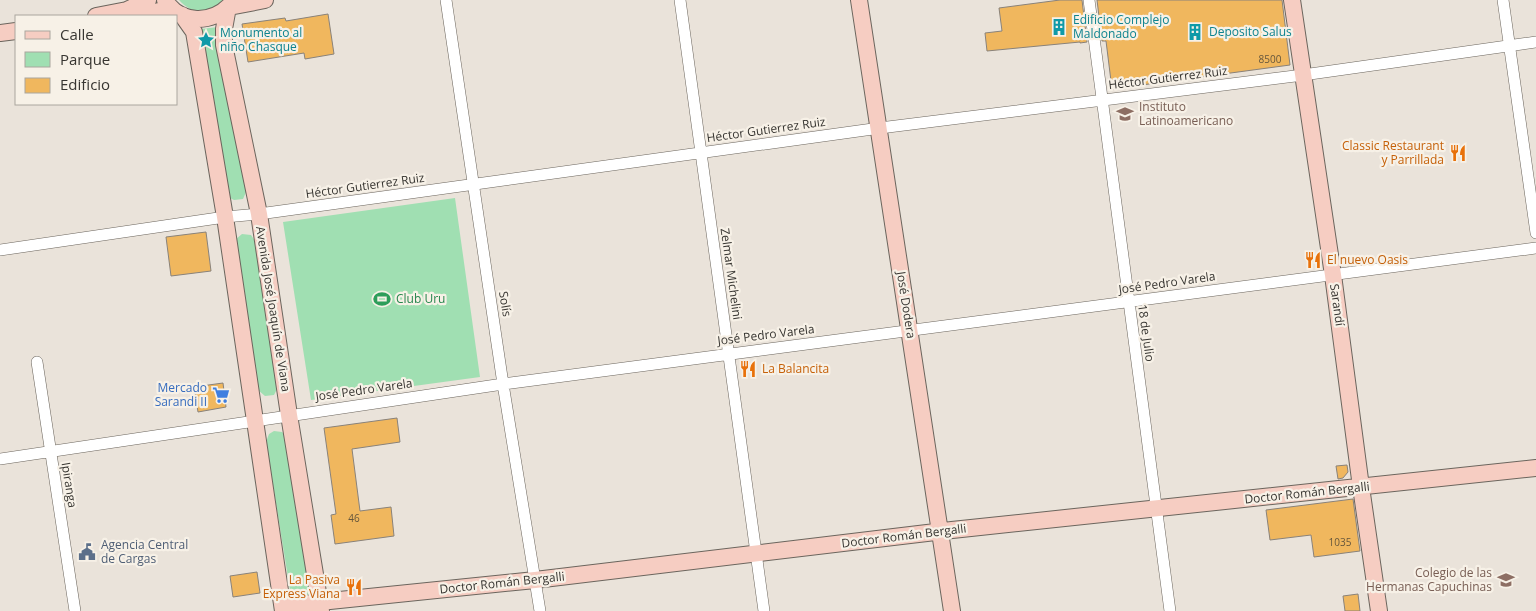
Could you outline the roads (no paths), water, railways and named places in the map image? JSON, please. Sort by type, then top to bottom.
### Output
[{"type":"street","points":[[101,15],[127,10],[148,0]]},
{"type":"street","points":[[140,15],[174,9],[201,20],[219,15],[231,5],[266,0]]},
{"type":"street","name":"Solís","points":[[446,0],[473,186],[540,611]]},
{"type":"street","name":"Zelmar Michelini","points":[[680,0],[764,611]]},
{"type":"street","name":"José Dodera","points":[[859,0],[952,611]]},
{"type":"street","name":"18 de Julio","points":[[1089,0],[1170,611]]},
{"type":"street","name":"Sarandí","points":[[1292,0],[1333,276],[1379,611]]},
{"type":"street","points":[[1503,0],[1536,233]]},
{"type":"street","name":"Avenida José Joaquín de Viana","points":[[231,5],[224,29],[224,45],[259,214],[320,606]]},
{"type":"street","points":[[174,9],[194,32],[225,217],[280,610]]},
{"type":"street","points":[[0,33],[15,30]]},
{"type":"street","name":"Héctor Gutierrez Ruiz","points":[[0,250],[225,217],[473,186],[880,128],[1303,75],[1536,42]]},
{"type":"street","name":"José Pedro Varela","points":[[0,459],[504,384],[1536,248]]},
{"type":"street","name":"Ipiranga","points":[[37,362],[75,611]]},
{"type":"street","name":"Doctor Román Bergalli","points":[[280,610],[298,605],[320,606],[756,555],[941,531],[1536,468]]},
{"type":"place","name":"Edificio Complejo Maldonado","points":[[1059,27]]},
{"type":"place","name":"Deposito Salus","points":[[1195,32]]},
{"type":"place","name":"Monumento al niño Chasque","points":[[206,40]]},
{"type":"place","name":"Instituto Latinoamericano","points":[[1125,114]]},
{"type":"place","name":"Classic Restaurant y Parrillada","points":[[1458,153]]},
{"type":"place","name":"El nuevo Oasis","points":[[1313,260]]},
{"type":"place","name":"Club Uru","points":[[382,299]]},
{"type":"place","name":"La Balancita","points":[[748,369]]},
{"type":"place","name":"Mercado Sarandi II","points":[[221,395]]},
{"type":"place","name":"Agencia Central de Cargas","points":[[87,552]]},
{"type":"place","name":"Colegio de las Hermanas Capuchinas","points":[[1506,580]]},
{"type":"place","name":"La Pasiva Express Viana","points":[[354,587]]}]
